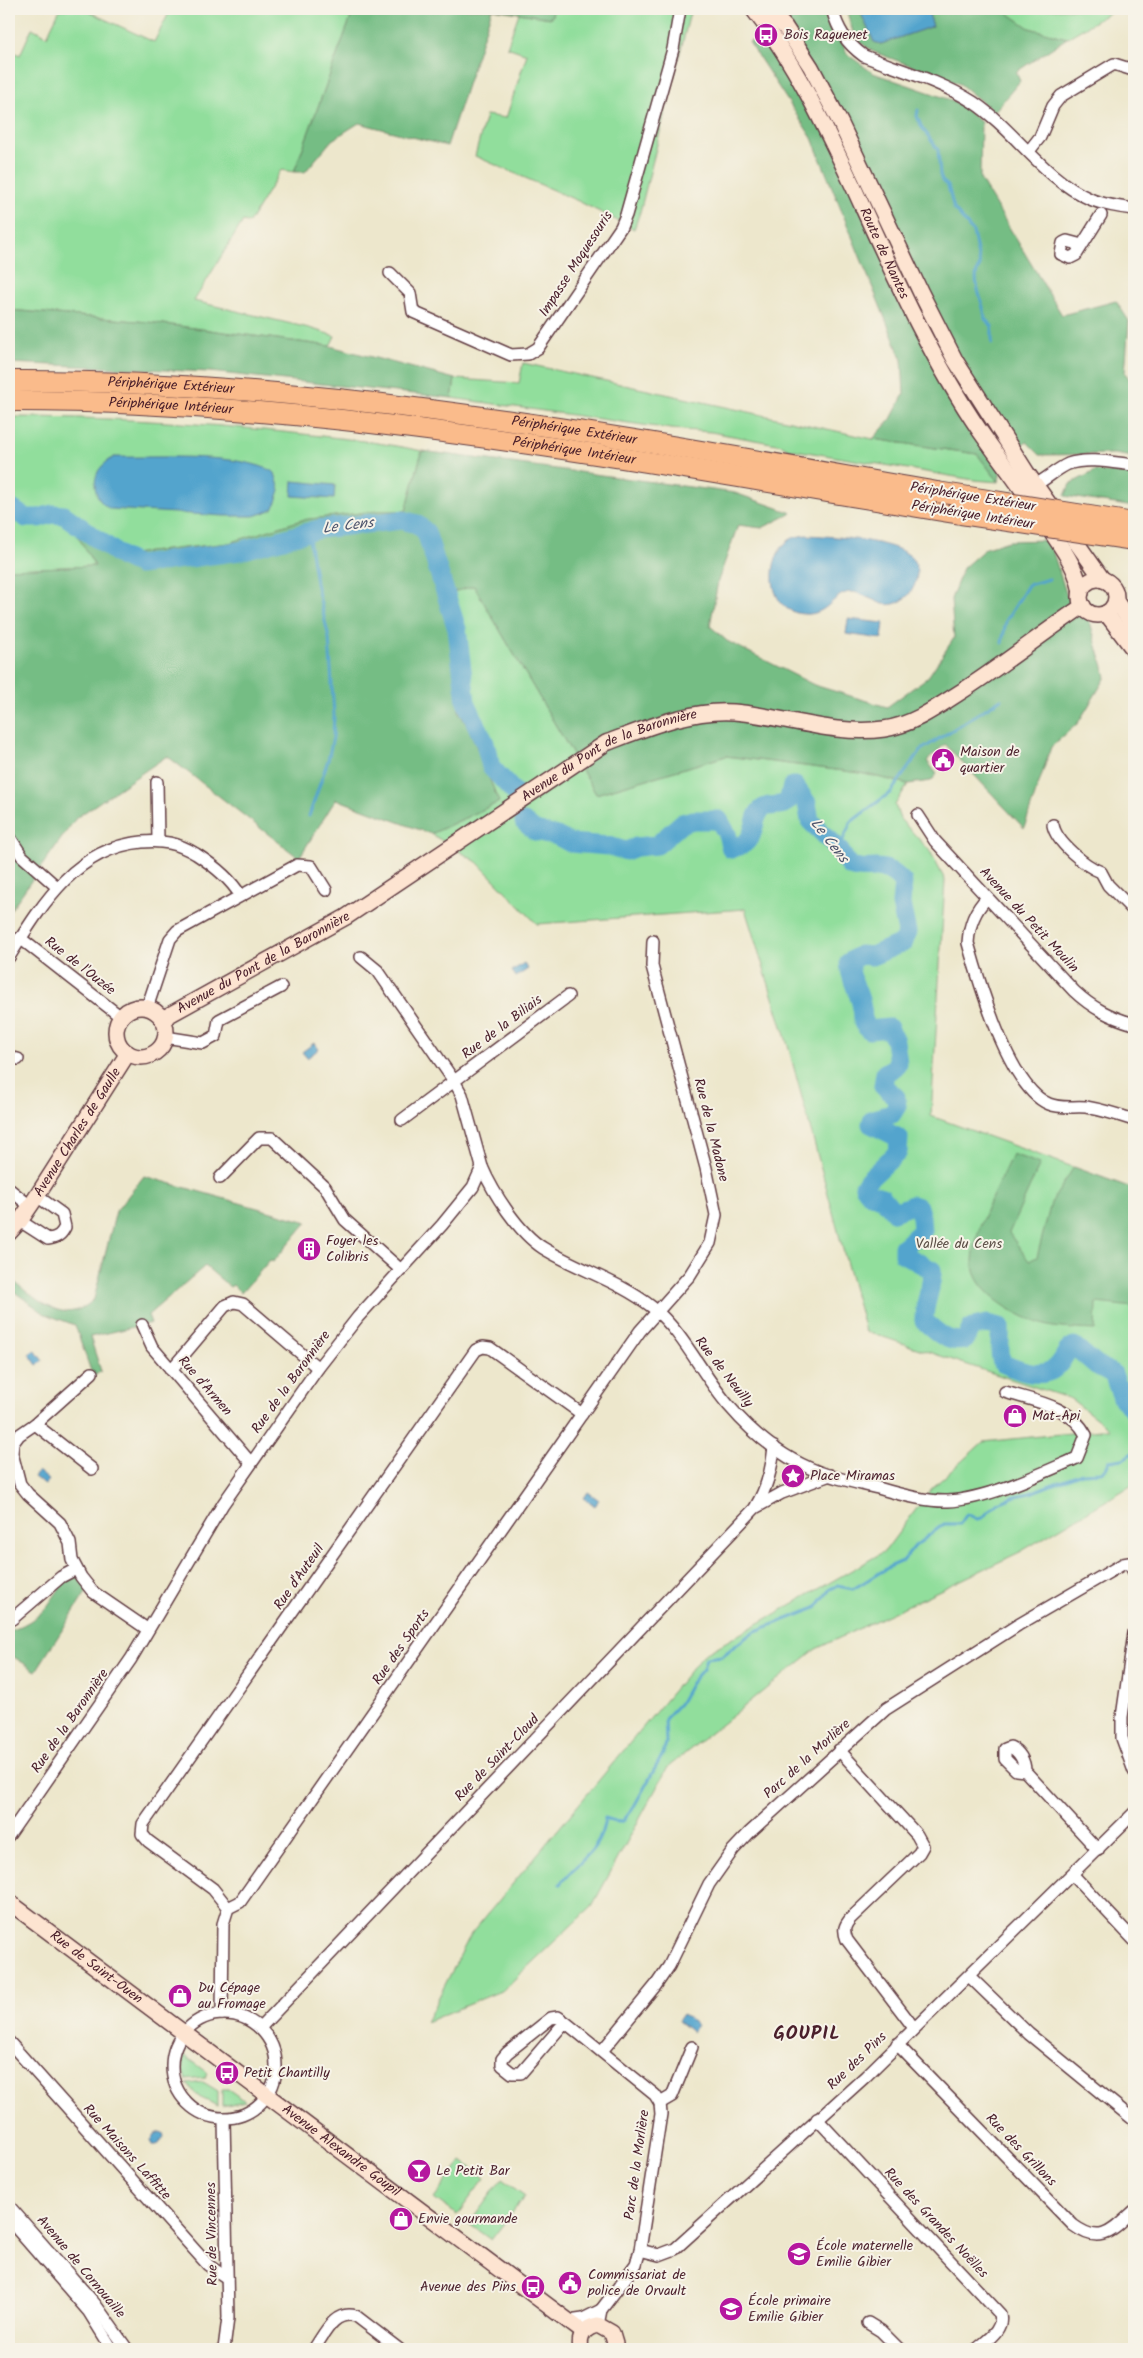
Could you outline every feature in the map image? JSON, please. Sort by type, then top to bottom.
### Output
[{"type":"highway","name":"Périphérique Extérieur","points":[[9,381],[165,385],[360,401],[606,435],[937,492],[1134,522]]},
{"type":"highway","name":"Périphérique Intérieur","points":[[9,401],[172,406],[427,430],[590,452],[962,514],[1134,540]]},
{"type":"street","name":"Impasse Moquesouris","points":[[390,273],[410,293],[413,312],[511,355],[528,354],[538,348],[621,228],[632,200],[663,87],[673,49],[680,9]]},
{"type":"street","name":"Route de Nantes","points":[[753,9],[767,27],[824,126],[883,251],[949,378],[980,431],[1030,488],[1103,580]]},
{"type":"street","name":"Route de Nantes","points":[[768,9],[785,28],[811,67],[841,124],[955,360],[1074,567],[1082,600]]},
{"type":"street","points":[[832,9],[838,27],[850,45],[864,56],[971,101],[1029,151],[1056,178],[1075,191],[1090,199],[1109,205],[1134,209]]},
{"type":"street","points":[[1029,151],[1040,137],[1053,106],[1061,96],[1114,64],[1133,70]]},
{"type":"street","points":[[1082,245],[1101,214]]},
{"type":"street","points":[[1030,488],[1076,462],[1109,462],[1134,465]]},
{"type":"street","points":[[1111,607],[1095,614],[1082,600],[1089,582],[1103,580],[1113,588],[1111,607],[1134,650]]},
{"type":"street","name":"Avenue du Pont de la Baronnière","points":[[162,1019],[346,917],[606,743],[643,729],[705,714],[741,713],[841,729],[885,729],[906,723],[927,714],[993,671],[1082,600]]},
{"type":"street","points":[[1111,607],[1134,627]]},
{"type":"street","points":[[157,782],[158,841]]},
{"type":"street","name":"Avenue du Petit Moulin","points":[[918,815],[935,841],[1091,1006],[1112,1017],[1134,1024]]},
{"type":"street","points":[[1053,825],[1058,837],[1087,866],[1101,872],[1108,885],[1134,912]]},
{"type":"street","points":[[9,836],[22,856],[57,887]]},
{"type":"street","points":[[9,956],[42,904],[57,887],[83,865],[109,850],[126,844],[158,841],[173,843],[204,859],[233,884],[240,895]]},
{"type":"street","points":[[147,1008],[170,939],[178,931],[297,865],[311,866],[326,890]]},
{"type":"street","points":[[987,898],[978,907],[969,932],[968,943],[1002,1042],[1029,1089],[1047,1103],[1063,1108],[1085,1107],[1134,1120]]},
{"type":"street","name":"Rue de l'Ouzée","points":[[20,938],[121,1017]]},
{"type":"street","name":"Rue de la Madone","points":[[653,941],[652,966],[706,1168],[716,1215],[710,1243],[690,1275],[656,1311]]},
{"type":"street","points":[[361,957],[378,971],[454,1081],[462,1095],[482,1167]]},
{"type":"street","points":[[165,1037],[203,1043],[216,1036],[219,1020],[281,987]]},
{"type":"street","name":"Rue de la Biliais","points":[[402,1120],[568,996]]},
{"type":"street","points":[[147,1008],[157,1013],[162,1019],[165,1037],[160,1048],[149,1055],[137,1056],[128,1053],[120,1046],[116,1036],[117,1026],[121,1017],[132,1009],[147,1008]]},
{"type":"street","name":"Avenue Charles de Gaulle","points":[[9,1233],[34,1201],[128,1053]]},
{"type":"street","points":[[220,1178],[259,1138],[272,1138],[325,1187],[345,1220],[401,1270]]},
{"type":"street","name":"Rue de Neuilly","points":[[482,1167],[490,1184],[524,1232],[542,1247],[636,1295],[656,1311],[671,1325],[729,1406],[760,1437],[790,1458],[830,1475],[898,1494],[947,1501],[977,1496],[1044,1473],[1077,1458],[1086,1434],[1080,1422],[1060,1410],[1005,1392]]},
{"type":"street","name":"Rue de la Baronnière","points":[[9,1835],[131,1659],[223,1504],[318,1368],[358,1317],[442,1225],[473,1186],[482,1167]]},
{"type":"street","points":[[9,1190],[62,1214],[65,1227],[58,1237],[48,1239],[20,1221]]},
{"type":"street","points":[[171,1370],[225,1306],[234,1302],[243,1304],[318,1368]]},
{"type":"street","name":"Rue des Sports","points":[[228,1908],[240,1902],[656,1311]]},
{"type":"street","name":"Rue d'Armen","points":[[142,1324],[152,1347],[251,1463]]},
{"type":"street","name":"Rue d'Auteuil","points":[[228,1908],[213,1889],[148,1841],[142,1834],[143,1824],[476,1350],[483,1347],[490,1348],[582,1414]]},
{"type":"street","points":[[92,1373],[35,1424],[18,1435],[12,1442],[12,1453],[20,1484],[28,1494],[60,1523],[70,1543],[72,1560],[76,1569],[94,1592],[148,1629]]},
{"type":"street","points":[[35,1424],[92,1469]]},
{"type":"street","name":"Rue de Saint-Cloud","points":[[260,2028],[755,1508],[764,1493],[772,1464],[774,1447]]},
{"type":"street","name":"Rue de Saint-Cloud","points":[[755,1508],[782,1493],[830,1475]]},
{"type":"street","name":"Parc de la Morlière","points":[[602,2051],[656,1985],[669,1966],[709,1884],[733,1850],[839,1750],[886,1709],[1018,1625],[1112,1570],[1129,1563],[1134,1572]]},
{"type":"street","points":[[12,1619],[61,1578],[76,1569]]},
{"type":"street","points":[[1134,1633],[1122,1717],[1122,1738],[1134,1771]]},
{"type":"street","points":[[839,1750],[917,1835],[923,1846],[919,1853],[850,1918],[845,1924],[844,1931],[847,1940],[914,2028]]},
{"type":"street","points":[[1025,1771],[1098,1850]]},
{"type":"street","name":"Rue des Pins","points":[[640,2250],[659,2255],[675,2249],[866,2076],[1073,1875],[1134,1813]]},
{"type":"street","points":[[1073,1875],[1134,1940]]},
{"type":"street","name":"Rue de Saint-Ouen","points":[[9,1902],[267,2097]]},
{"type":"street","points":[[222,2014],[223,1924],[228,1908]]},
{"type":"street","points":[[969,1976],[1029,2034],[1134,2120]]},
{"type":"street","points":[[222,2014],[240,2016],[260,2028],[270,2042],[276,2058],[275,2079],[267,2097],[254,2110],[239,2117],[224,2119],[204,2115],[187,2104],[177,2090],[172,2073],[174,2051],[183,2034],[197,2021],[208,2016],[222,2014]]},
{"type":"street","points":[[558,2017],[565,2022],[521,2073],[512,2074],[502,2065],[502,2059],[507,2053],[551,2018],[558,2017]]},
{"type":"street","name":"Parc de la Morlière","points":[[565,2022],[655,2095],[660,2103],[661,2114],[640,2250]]},
{"type":"street","name":"Rue Maisons Laffitte","points":[[9,2042],[208,2265],[227,2278]]},
{"type":"street","name":"Rue des Grillons","points":[[897,2044],[1073,2225],[1085,2234],[1100,2236],[1111,2232],[1134,2211]]},
{"type":"street","points":[[660,2103],[672,2096],[692,2047]]},
{"type":"street","name":"Avenue Alexandre Goupil","points":[[267,2097],[583,2332]]},
{"type":"street","name":"Rue de Vincennes","points":[[224,2119],[228,2318],[224,2349]]},
{"type":"street","name":"Rue des Grandes Noëlles","points":[[817,2119],[1000,2314],[1002,2321],[999,2328],[977,2349]]},
{"type":"street","name":"Avenue de Cornouaille","points":[[9,2206],[95,2304],[127,2349]]},
{"type":"street","name":"Avenue de Cornouaille","points":[[9,2220],[89,2312],[112,2349]]},
{"type":"street","points":[[581,2349],[580,2342],[583,2332],[600,2318],[636,2264],[640,2250]]},
{"type":"street","points":[[314,2349],[333,2321],[339,2316],[348,2314],[356,2316],[399,2349]]},
{"type":"street","points":[[569,2322],[600,2318]]},
{"type":"street","points":[[600,2318],[612,2333],[614,2349]]},
{"type":"street","points":[[868,2323],[881,2331],[899,2349]]},
{"type":"green space","points":[[60,9],[83,9],[154,42],[171,9],[354,9],[294,172],[281,170],[249,223],[243,221],[194,301],[309,328],[335,336],[330,346],[148,322],[9,310],[9,50],[20,55],[32,28],[47,36]]},
{"type":"green space","points":[[354,9],[492,9],[447,146],[359,123],[332,140],[305,172],[294,172]]},
{"type":"green space","points":[[492,9],[554,9],[551,18]]},
{"type":"green space","points":[[554,9],[691,9],[640,212],[634,229],[578,201],[475,156],[486,115],[506,118],[527,54],[507,47],[519,13],[551,18]]},
{"type":"green space","points":[[786,9],[828,9],[847,54],[873,73],[954,101],[981,122],[980,179],[1062,315],[1116,301],[1129,321],[1125,373],[1134,385],[1134,457],[1114,454],[1040,455],[1027,442],[1003,452],[999,482],[977,454],[873,439],[891,419],[904,394],[902,360],[812,138],[749,42],[780,31]]},
{"type":"green space","points":[[846,9],[859,9],[874,42],[881,44],[933,26],[927,9],[1002,9],[1029,28],[1067,38],[1016,72],[1020,81],[994,112],[960,84],[874,52],[855,39]]},
{"type":"green space","points":[[1002,9],[1116,9],[1067,38],[1029,28]]},
{"type":"green space","points":[[1116,9],[1134,9],[1134,16]]},
{"type":"green space","points":[[9,310],[148,322],[330,346],[455,379],[452,398],[210,372],[9,363]]},
{"type":"green space","points":[[523,363],[873,439],[977,454],[999,482],[974,480],[789,449],[782,445],[711,432],[671,429],[452,398],[455,379],[519,383]]},
{"type":"green space","points":[[9,417],[112,419],[215,425],[353,440],[422,451],[406,511],[378,511],[302,520],[229,543],[132,554],[100,534],[76,533],[95,566],[9,569]]},
{"type":"green space","points":[[422,451],[735,493],[792,513],[762,528],[738,525],[718,581],[710,626],[727,641],[814,685],[887,707],[928,677],[954,638],[951,599],[963,568],[986,548],[1009,541],[1049,540],[1067,596],[1090,622],[1106,677],[1078,723],[1051,747],[1024,828],[945,744],[927,761],[937,774],[931,781],[908,784],[860,773],[726,756],[596,794],[474,586],[453,592],[459,712],[469,729],[499,802],[431,834],[336,799],[299,858],[167,756],[76,818],[9,912],[9,569],[95,566],[76,533],[100,534],[132,554],[229,543],[302,520],[378,511],[406,511]]},
{"type":"green space","points":[[1095,471],[1134,474],[1134,507],[1065,496],[1070,484]]},
{"type":"green space","name":"Vallée du Cens","points":[[474,586],[596,794],[726,756],[860,773],[908,784],[895,805],[900,819],[930,851],[945,880],[931,1116],[1134,1189],[1134,1484],[1020,1552],[816,1649],[668,1767],[592,1906],[503,1990],[426,2022],[471,1934],[703,1655],[885,1551],[932,1488],[983,1442],[1110,1429],[1071,1399],[865,1331],[787,1042],[745,909],[537,924],[477,862],[431,834],[499,802],[469,729],[459,712],[453,591]]},
{"type":"green space","points":[[1012,1154],[1040,1164],[1009,1233],[1029,1261],[1037,1257],[1051,1203],[1074,1167],[1134,1189],[1134,1307],[1096,1303],[1095,1330],[1053,1327],[1015,1312],[990,1295],[980,1284],[974,1273],[973,1261],[978,1233]]},
{"type":"green space","points":[[144,1176],[307,1222],[273,1262],[270,1260],[241,1293],[233,1285],[230,1287],[205,1266],[148,1315],[151,1323],[90,1337],[101,1371],[93,1377],[75,1325],[45,1314],[9,1288],[9,1278],[50,1307],[61,1311],[83,1308],[94,1299],[116,1211]]},
{"type":"green space","points":[[76,1569],[87,1591],[36,1671],[9,1654],[9,1631],[24,1625],[42,1612]]},
{"type":"green space","points":[[184,2055],[207,2072],[205,2078],[186,2080],[183,2071]]},
{"type":"green space","points":[[203,2082],[218,2091],[218,2106],[199,2097],[187,2084]]},
{"type":"green space","points":[[222,2089],[228,2089],[245,2101],[222,2106]]},
{"type":"green space","points":[[462,2161],[485,2178],[457,2215],[434,2198]]},
{"type":"green space","points":[[502,2179],[525,2196],[491,2240],[469,2224]]},
{"type":"water","points":[[859,9],[927,9],[933,26],[881,44],[874,42]]},
{"type":"water","points":[[114,457],[174,457],[242,462],[261,466],[275,473],[280,490],[274,508],[253,516],[110,509],[99,499],[95,484],[100,469]]},
{"type":"water","points":[[293,481],[335,485],[334,499],[292,496]]},
{"type":"water","points":[[806,535],[872,542],[906,553],[913,560],[916,568],[917,577],[914,586],[902,601],[893,604],[883,604],[858,593],[851,592],[844,593],[816,613],[797,613],[787,609],[775,592],[773,569],[776,558],[788,541]]},
{"type":"water","points":[[848,619],[884,623],[882,639],[846,634]]},
{"type":"water","points":[[524,963],[528,969],[516,977],[512,971]]},
{"type":"water","points":[[314,1043],[319,1049],[307,1058],[302,1052]]},
{"type":"water","points":[[35,1350],[43,1361],[37,1365],[29,1354]]},
{"type":"water","points":[[38,1471],[49,1480],[45,1485],[34,1477]]},
{"type":"water","points":[[588,1492],[599,1500],[595,1506],[584,1498]]},
{"type":"water","points":[[683,2014],[697,2025],[692,2032],[678,2021]]},
{"type":"water","points":[[163,2133],[164,2137],[157,2145],[153,2145],[151,2141],[155,2134]]},
{"type":"waterway","points":[[918,110],[917,116],[921,126],[938,150],[940,175],[942,181],[948,186],[954,209],[973,232],[980,266],[977,271],[977,284],[985,319],[992,326],[992,343]]},
{"type":"waterway","name":"Le Cens","points":[[9,507],[26,518],[39,518],[52,514],[64,515],[122,557],[139,565],[240,551],[319,529],[402,520],[417,524],[426,532],[457,629],[466,702],[485,743],[491,767],[515,793]]},
{"type":"waterway","points":[[9,519],[26,518]]},
{"type":"waterway","points":[[308,532],[316,583],[329,638],[334,715],[333,737],[328,760],[309,816]]},
{"type":"waterway","points":[[1002,643],[1006,621],[1028,585],[1049,579]]},
{"type":"waterway","points":[[839,849],[851,822],[891,792],[921,750],[1001,699]]},
{"type":"waterway","name":"Le Cens","points":[[524,822],[535,831],[557,836],[570,843],[609,846],[626,851],[636,847],[657,845],[682,823],[693,820],[719,820],[727,834],[731,849],[742,845],[749,839],[757,816],[762,809],[788,802],[792,786],[795,786],[807,803],[810,821],[839,849],[849,866],[883,868],[903,882],[901,904],[907,932],[904,942],[872,956],[860,955],[849,962],[863,1013],[863,1023],[869,1030],[889,1028],[895,1041],[898,1063],[885,1073],[883,1086],[896,1097],[897,1106],[892,1114],[873,1119],[871,1124],[899,1138],[898,1152],[864,1186],[870,1194],[882,1197],[894,1212],[912,1205],[918,1207],[922,1231],[903,1247],[903,1254],[932,1270],[924,1321],[948,1339],[959,1341],[965,1340],[972,1327],[987,1324],[1000,1327],[1002,1363],[1024,1372],[1040,1373],[1054,1369],[1069,1349],[1074,1346],[1096,1365],[1113,1374],[1123,1400],[1134,1410]]},
{"type":"waterway","points":[[560,1884],[594,1848],[599,1840],[605,1818],[618,1822],[623,1821],[632,1810],[663,1754],[666,1743],[665,1719],[679,1704],[691,1683],[703,1669],[706,1658],[722,1656],[753,1632],[816,1608],[830,1589],[837,1586],[853,1589],[889,1567],[903,1561],[915,1546],[944,1524],[960,1524],[967,1514],[977,1519],[982,1518],[998,1503],[1082,1473],[1101,1472],[1106,1469],[1109,1461],[1123,1459],[1134,1452]]},
{"type":"place","name":"Bois Raguenet","points":[[766,35]]},
{"type":"place","name":"Maison de quartier","points":[[943,760]]},
{"type":"place","name":"Foyer les Colibris","points":[[309,1249]]},
{"type":"place","name":"Mat-Api","points":[[1015,1416]]},
{"type":"place","name":"Place Miramas","points":[[793,1476]]},
{"type":"place","name":"Du Cépage au Fromage","points":[[180,1996]]},
{"type":"place","name":"Petit Chantilly","points":[[227,2073]]},
{"type":"place","name":"Le Petit Bar","points":[[419,2171]]},
{"type":"place","name":"Envie gourmande","points":[[401,2219]]},
{"type":"place","name":"École maternelle Emilie Gibier","points":[[799,2254]]},
{"type":"place","name":"Commissariat de police de Orvault","points":[[570,2283]]},
{"type":"place","name":"Avenue des Pins","points":[[533,2287]]},
{"type":"place","name":"École primaire Emilie Gibier","points":[[731,2309]]},
{"type":"district","name":"GOUPIL","points":[[807,2034]]}]
